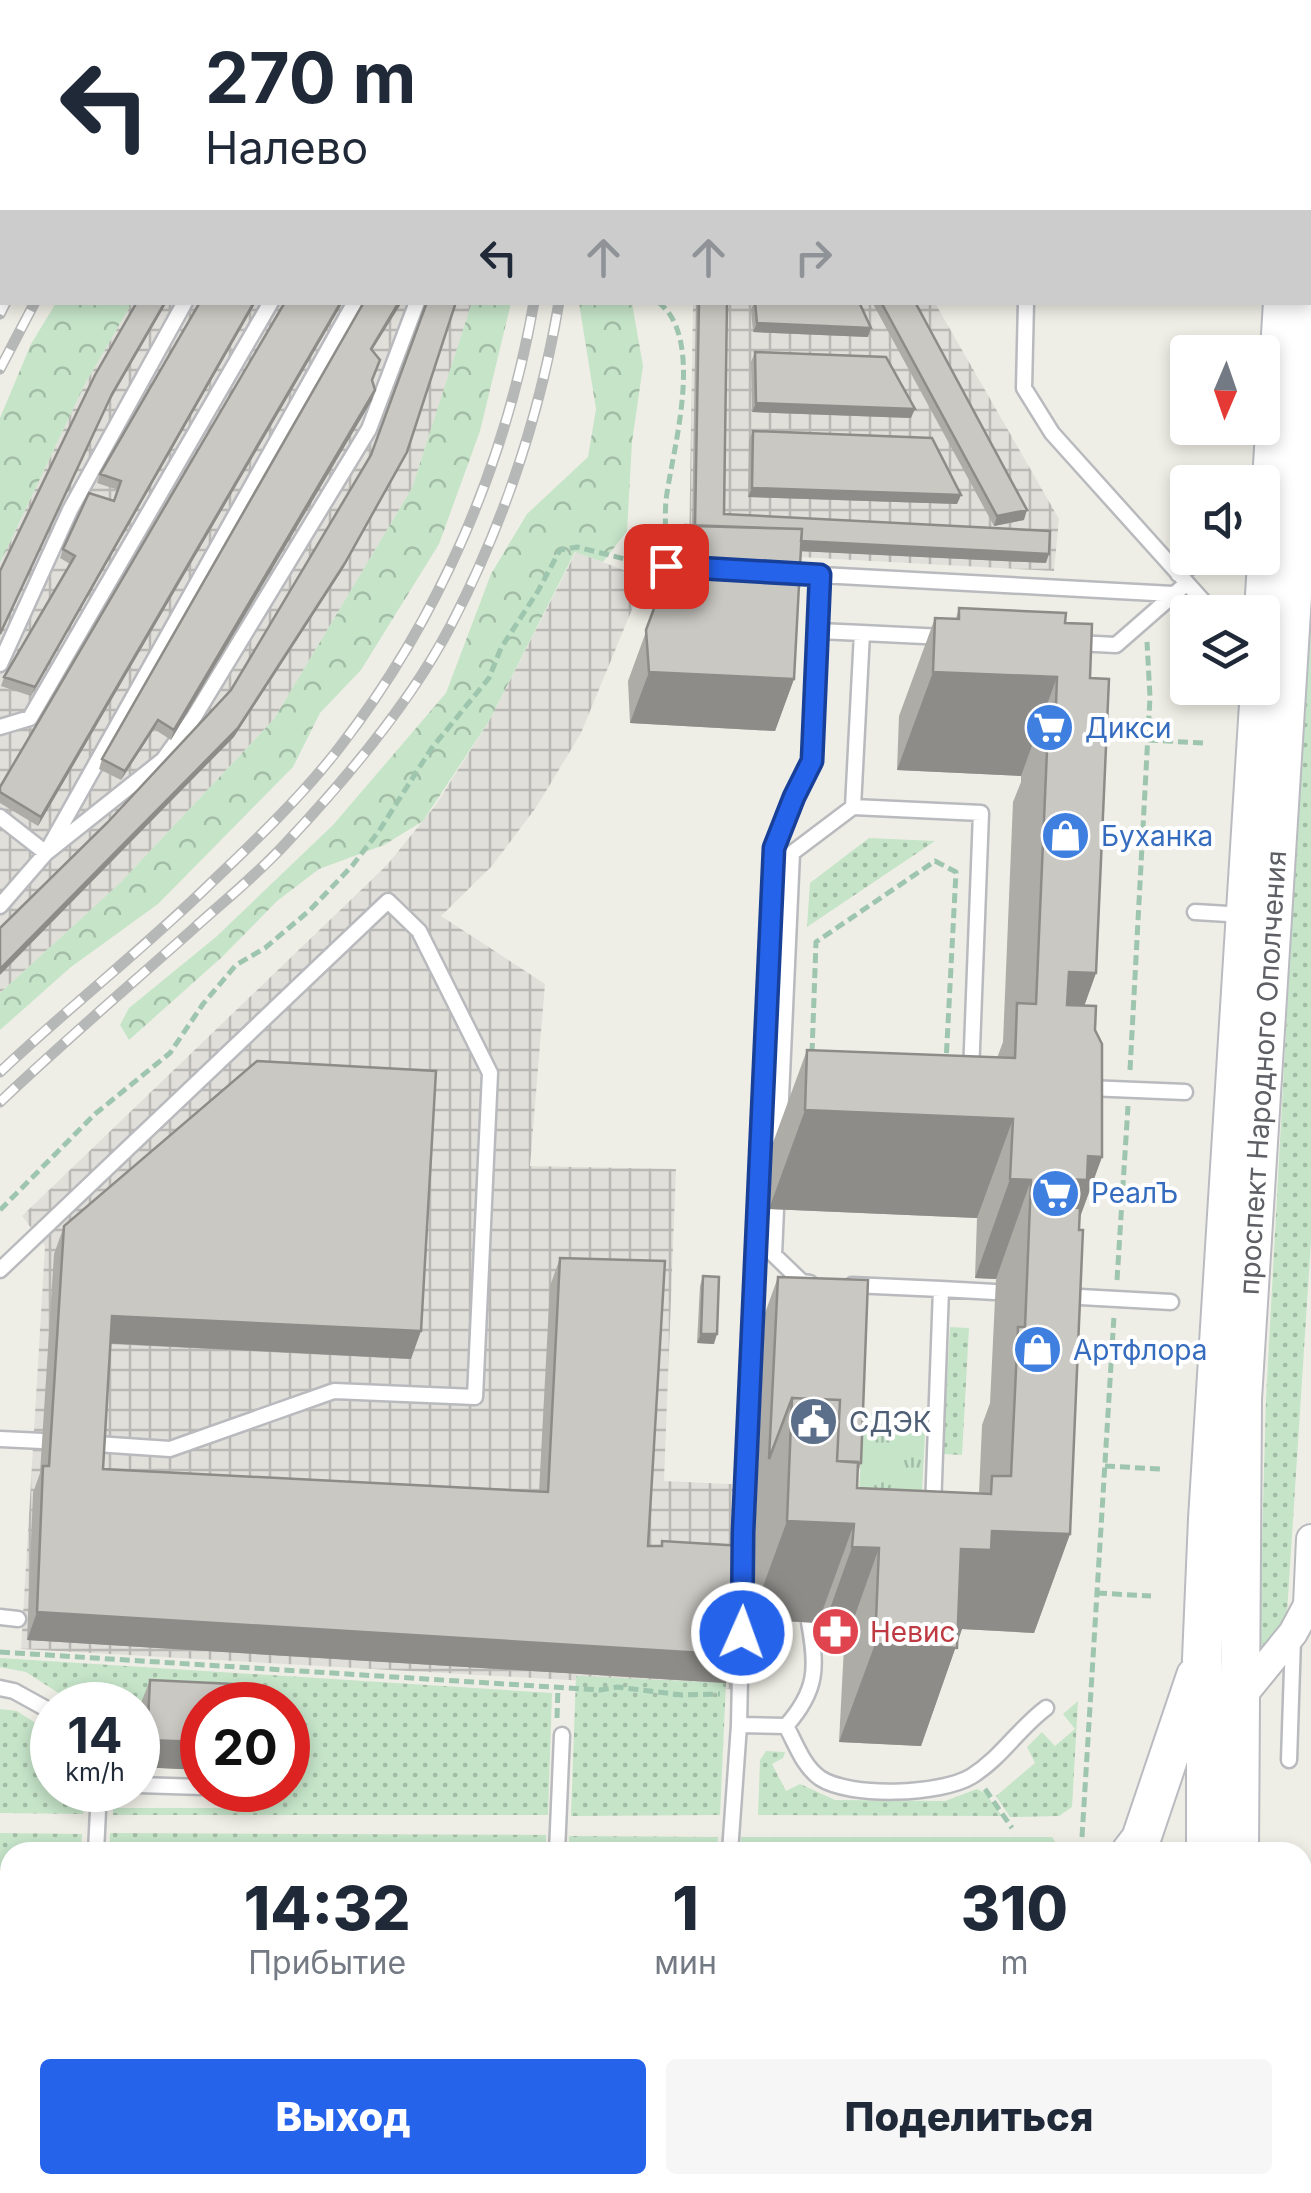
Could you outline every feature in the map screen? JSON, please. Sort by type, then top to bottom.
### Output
[{"type":"main road","name":"проспект Народного Ополчения","points":[[1274,595],[1283,305]]},
{"type":"main road","name":"проспект Народного Ополчения","points":[[1279,595],[1310,305]]},
{"type":"main road","name":"проспект Народного Ополчения","points":[[1206,1842],[1203,1519],[1246,915],[1268,705]]},
{"type":"main road","name":"проспект Народного Ополчения","points":[[1239,1842],[1242,1399],[1270,705]]},
{"type":"main road","points":[[1139,1842],[1202,1659]]},
{"type":"street","points":[[1241,1698],[1293,1634],[1308,1605],[1311,1539]]},
{"type":"lane","points":[[0,664],[70,510],[183,305]]},
{"type":"lane","points":[[0,728],[30,718],[269,305]]},
{"type":"lane","points":[[46,854],[352,305]]},
{"type":"lane","points":[[0,906],[46,854],[163,760],[194,717],[370,429],[416,305]]},
{"type":"lane","points":[[1026,305],[1024,388],[1052,432],[1198,595]]},
{"type":"lane","points":[[644,565],[704,569]]},
{"type":"lane","points":[[762,572],[1173,594]]},
{"type":"lane","points":[[731,1842],[739,1725],[743,1533],[774,848],[812,761],[820,575]]},
{"type":"lane","points":[[1057,642],[1116,645],[1173,594],[1187,575]]},
{"type":"lane","points":[[818,631],[959,638]]},
{"type":"lane","points":[[854,808],[862,633]]},
{"type":"lane","points":[[779,1148],[792,853],[854,808],[981,813],[971,1084],[986,1084]]},
{"type":"lane","points":[[0,816],[46,854]]},
{"type":"lane","points":[[0,1270],[388,901],[419,930],[490,1074],[475,1397],[334,1390],[170,1449],[96,1444]]},
{"type":"lane","points":[[1195,912],[1246,915]]},
{"type":"lane","points":[[1079,1088],[1185,1092]]},
{"type":"lane","points":[[780,1114],[801,1114]]},
{"type":"lane","points":[[776,1209],[774,1256],[802,1282],[995,1292]]},
{"type":"lane","points":[[932,1522],[941,1289]]},
{"type":"lane","points":[[1044,1295],[1171,1302]]},
{"type":"lane","points":[[0,1439],[42,1442]]},
{"type":"lane","points":[[0,1617],[18,1619]]},
{"type":"lane","points":[[786,1726],[807,1698],[814,1679],[816,1658],[809,1622]]},
{"type":"lane","points":[[1289,1760],[1293,1634]]},
{"type":"lane","points":[[0,1688],[14,1690],[30,1699]]},
{"type":"lane","points":[[786,1726],[807,1766],[836,1786],[927,1790],[945,1788],[975,1774],[1012,1744],[1022,1725],[1046,1708]]},
{"type":"lane","points":[[739,1725],[786,1726]]},
{"type":"lane","points":[[557,1842],[562,1735]]},
{"type":"lane","points":[[96,1842],[98,1812]]},
{"type":"path","points":[[660,305],[675,323],[681,347],[680,427],[666,494],[666,566]]},
{"type":"path","points":[[0,1210],[95,1114],[170,1053],[236,966],[310,910],[352,866],[431,749],[489,678],[501,648],[560,550],[589,549],[644,565]]},
{"type":"path","points":[[1082,1837],[1148,740],[1150,697],[1145,619]]},
{"type":"path","points":[[1148,740],[1203,743]]},
{"type":"path","points":[[812,1057],[816,942],[935,861],[956,872],[946,1063]]},
{"type":"path","points":[[1105,1466],[1160,1470]]},
{"type":"path","points":[[1097,1593],[1151,1596]]},
{"type":"path","points":[[0,1652],[600,1690],[617,1687],[682,1695],[740,1695]]},
{"type":"path","points":[[558,1686],[556,1723],[562,1735]]},
{"type":"path","points":[[975,1774],[1012,1828]]},
{"type":"shaded area","points":[[131,305],[471,305],[412,488],[274,719],[120,883],[0,993],[0,563],[85,384]]},
{"type":"shaded area","points":[[693,305],[936,305],[1059,519],[1054,571],[689,551]]},
{"type":"shaded area","points":[[576,552],[645,578],[581,733],[537,806],[492,866],[441,916],[545,984],[530,1166],[676,1169],[664,1481],[752,1485],[744,1690],[21,1649],[45,1246],[22,1216],[387,865],[435,806],[489,721]]},
{"type":"green space","points":[[55,305],[131,305],[85,384],[0,563],[0,418],[31,344]]},
{"type":"green space","points":[[471,305],[511,305],[480,431],[439,544],[361,670],[320,713],[293,767],[158,904],[71,967],[0,1030],[0,993],[120,883],[274,719],[412,488]]},
{"type":"green space","points":[[579,305],[632,305],[643,366],[632,442],[627,531],[603,562],[575,552],[489,721],[423,821],[384,845],[319,869],[277,901],[222,957],[129,1040],[120,1025],[129,1008],[216,937],[333,825],[446,693],[491,574],[527,514],[588,457],[596,409]]},
{"type":"green space","points":[[1311,570],[1311,1241],[1287,1613],[1271,1641],[1259,1649],[1266,1399]]},
{"type":"green space","points":[[869,838],[935,841],[807,927],[810,883]]},
{"type":"green space","points":[[950,1327],[969,1328],[962,1455],[943,1454]]},
{"type":"green space","points":[[863,1413],[926,1416],[922,1490],[906,1504],[858,1514]]},
{"type":"green space","points":[[0,1658],[552,1693],[548,1815],[113,1815],[160,1812],[160,1808],[180,1808],[180,1812],[310,1812],[310,1682],[180,1682],[180,1709],[160,1707],[160,1682],[41,1682],[26,1672],[0,1667]]},
{"type":"green space","points":[[576,1676],[726,1683],[720,1815],[571,1816]]},
{"type":"green space","points":[[1078,1701],[1072,1807],[1059,1816],[1010,1817],[996,1796],[1035,1763],[1027,1747],[1042,1732],[1055,1746],[1075,1729],[1063,1714]]},
{"type":"green space","points":[[0,1709],[17,1711],[30,1720],[30,1812],[83,1812],[0,1813]]},
{"type":"green space","points":[[766,1751],[785,1752],[783,1758],[772,1764],[786,1791],[800,1784],[835,1800],[945,1801],[977,1789],[985,1793],[1002,1816],[758,1815],[760,1760]]},
{"type":"green space","points":[[0,1833],[82,1834],[82,1842],[0,1842]]},
{"type":"green space","points":[[110,1833],[546,1835],[546,1842],[110,1842]]},
{"type":"green space","points":[[569,1836],[718,1837],[718,1842],[569,1842]]},
{"type":"green space","points":[[741,1837],[1052,1837],[1055,1842],[741,1842]]},
{"type":"building","points":[[135,305],[163,305],[112,394],[0,634],[0,571],[95,375]]},
{"type":"building","points":[[198,305],[252,305],[35,687],[4,677],[75,556],[63,549],[89,493],[114,501],[121,481],[100,474]]},
{"type":"building","points":[[283,305],[339,305],[41,817],[0,792]]},
{"type":"building","points":[[362,305],[397,305],[371,349],[380,360],[372,380],[375,390],[174,730],[158,720],[125,771],[102,759]]},
{"type":"building","points":[[426,305],[455,305],[407,452],[345,563],[238,728],[0,969],[0,928],[107,823],[231,690],[371,455]]},
{"type":"building","points":[[699,305],[727,305],[724,514],[1050,531],[1049,554],[801,541],[802,529],[695,526]]},
{"type":"building","points":[[755,305],[860,305],[871,328],[757,323]]},
{"type":"building","points":[[883,305],[917,305],[1027,510],[997,516]]},
{"type":"building","points":[[755,352],[886,357],[915,409],[756,403]]},
{"type":"building","points":[[753,431],[932,438],[961,495],[752,488]]},
{"type":"building","points":[[685,525],[802,529],[794,679],[649,672],[646,630]]},
{"type":"building","points":[[959,608],[1066,613],[1065,623],[1092,624],[1090,678],[1109,679],[1096,973],[1069,972],[1067,1005],[1096,1006],[1095,1030],[1102,1044],[1102,1157],[1088,1156],[1087,1180],[1065,1179],[1064,1207],[1080,1208],[1079,1230],[1083,1230],[1070,1534],[992,1531],[991,1550],[961,1549],[957,1648],[875,1644],[879,1548],[852,1547],[854,1524],[787,1521],[792,1398],[840,1400],[837,1461],[858,1462],[857,1488],[991,1494],[992,1476],[1011,1476],[1018,1327],[1025,1327],[1031,1180],[1010,1179],[1013,1119],[805,1110],[807,1050],[1015,1058],[1017,1003],[1036,1004],[1049,704],[1056,704],[1057,677],[933,672],[935,618],[959,619]]},
{"type":"building","points":[[257,1061],[436,1071],[421,1331],[112,1316],[103,1469],[548,1492],[560,1258],[665,1261],[648,1546],[662,1546],[662,1541],[743,1546],[736,1655],[37,1612],[43,1466],[49,1466],[64,1226]]},
{"type":"building","points":[[703,1276],[719,1277],[717,1334],[701,1334]]},
{"type":"building","points":[[778,1277],[868,1280],[861,1463],[837,1461],[840,1400],[792,1398],[769,1459]]},
{"type":"building","points":[[150,1680],[192,1682],[180,1682],[180,1741],[160,1740],[160,1682]]},
{"type":"railway","points":[[0,314],[4,305]]},
{"type":"railway","points":[[0,369],[33,305]]},
{"type":"railway","points":[[0,1072],[162,929],[263,833],[325,766],[375,698],[437,593],[486,480],[522,362],[533,305]]},
{"type":"railway","points":[[0,1102],[287,842],[376,739],[417,683],[470,586],[518,468],[542,386],[558,305]]},
{"type":"place","name":"Дикси","points":[[1050,728]]},
{"type":"place","name":"Буханка","points":[[1066,836]]},
{"type":"place","name":"РеалЪ","points":[[1056,1193]]},
{"type":"place","name":"Артфлора","points":[[1038,1350]]},
{"type":"place","name":"СДЭК","points":[[814,1422]]},
{"type":"place","name":"Невис","points":[[835,1632]]},
{"type":"route","points":[[666,566],[820,575],[812,761],[774,848],[743,1533],[742,1633]]}]
